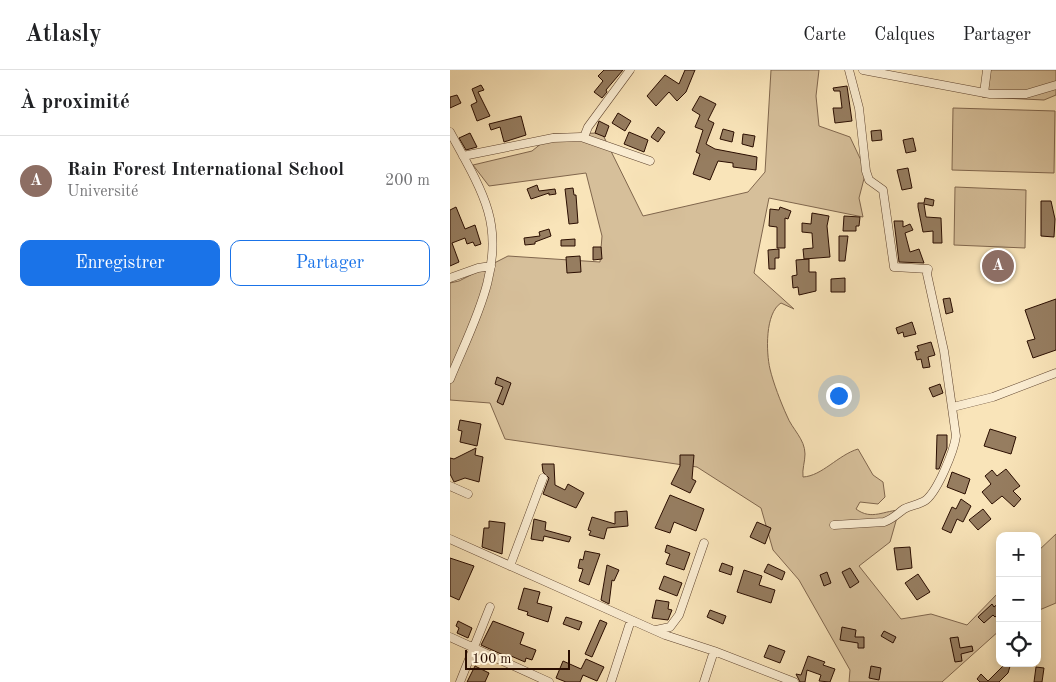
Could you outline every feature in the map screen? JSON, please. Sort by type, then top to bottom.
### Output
[{"type":"street","points":[[584,137],[593,120],[630,70]]},
{"type":"street","points":[[834,525],[891,520],[902,510],[924,501],[930,496],[955,444],[956,425],[942,338],[927,274],[928,269],[894,267],[883,190],[869,180],[866,171],[859,108],[849,70]]},
{"type":"street","points":[[863,70],[984,93],[1026,94],[1055,86]]},
{"type":"street","points":[[984,93],[987,70]]},
{"type":"street","points":[[450,132],[488,211],[493,242],[486,290],[450,379]]},
{"type":"street","points":[[463,156],[553,138],[584,137],[650,161]]},
{"type":"street","points":[[450,278],[491,266]]},
{"type":"street","points":[[953,407],[993,397],[1056,373]]},
{"type":"street","points":[[510,566],[543,478]]},
{"type":"street","points":[[450,486],[468,494]]},
{"type":"street","points":[[450,539],[655,630],[794,682]]},
{"type":"street","points":[[655,630],[670,627],[679,615],[704,543]]},
{"type":"street","points":[[460,682],[490,607]]},
{"type":"street","points":[[611,682],[631,620]]},
{"type":"street","points":[[450,637],[535,679],[549,682]]},
{"type":"street","points":[[704,682],[714,651]]},
{"type":"shaded area","points":[[771,70],[819,70],[816,96],[819,126],[850,137],[866,171],[859,198],[863,217],[769,198],[754,273],[794,309],[781,303],[772,315],[768,333],[771,374],[789,421],[803,444],[805,454],[803,477],[817,473],[858,449],[873,475],[883,482],[885,497],[878,504],[860,502],[856,509],[873,515],[902,510],[898,514],[890,542],[859,566],[901,619],[931,614],[967,625],[996,595],[996,634],[942,682],[849,682],[850,670],[799,580],[773,550],[761,508],[697,467],[505,439],[490,403],[450,400],[450,283],[459,281],[508,256],[600,262],[602,236],[586,173],[489,186],[473,165],[532,151],[553,134],[602,133],[643,216],[748,192],[765,172]]},
{"type":"shaded area","points":[[987,70],[1056,70],[1056,95],[1044,100],[982,97]]},
{"type":"shaded area","points":[[953,108],[1055,111],[1054,173],[952,170]]},
{"type":"shaded area","points":[[955,187],[1026,190],[1025,248],[954,245]]},
{"type":"shaded area","points":[[1056,534],[1056,603],[1041,609],[1041,577],[1041,548]]},
{"type":"building","points":[[604,70],[623,70],[606,90],[607,92],[602,98],[594,92],[603,81],[598,76]]},
{"type":"building","points":[[685,70],[695,70],[686,92],[677,101],[669,92],[656,106],[647,96],[665,75],[679,84]]},
{"type":"building","points":[[481,85],[484,90],[478,92],[490,116],[477,121],[471,105],[477,102],[472,89]]},
{"type":"building","points":[[847,86],[852,121],[835,123],[833,108],[842,108],[840,91],[834,91],[833,88]]},
{"type":"building","points":[[457,95],[461,103],[450,108],[450,97]]},
{"type":"building","points":[[700,96],[716,104],[708,120],[714,123],[706,144],[715,149],[757,157],[756,170],[733,167],[733,163],[718,161],[710,180],[693,174],[700,154],[696,152],[703,130],[695,127],[700,115],[692,110]]},
{"type":"building","points":[[618,113],[631,121],[625,131],[612,123]]},
{"type":"building","points":[[521,116],[526,135],[504,142],[500,127],[491,130],[489,124]]},
{"type":"building","points":[[599,121],[609,126],[605,137],[595,133]]},
{"type":"building","points":[[658,127],[665,132],[658,142],[651,137]]},
{"type":"building","points":[[723,129],[734,132],[732,142],[720,139]]},
{"type":"building","points":[[881,130],[882,140],[872,141],[871,131]]},
{"type":"building","points":[[629,132],[648,140],[644,152],[624,144]]},
{"type":"building","points":[[470,133],[477,147],[466,150],[459,138]]},
{"type":"building","points":[[743,134],[755,136],[753,147],[742,144]]},
{"type":"building","points":[[913,138],[916,151],[906,153],[903,140]]},
{"type":"building","points":[[908,168],[912,188],[902,190],[897,170]]},
{"type":"building","points":[[537,185],[539,191],[555,189],[556,194],[549,195],[549,193],[531,199],[527,189]]},
{"type":"building","points":[[573,188],[574,195],[576,195],[578,223],[569,224],[565,189]]},
{"type":"building","points":[[925,198],[934,200],[933,206],[924,204],[926,217],[941,218],[942,243],[933,243],[933,231],[923,232],[918,203],[924,203]]},
{"type":"building","points":[[1041,201],[1051,201],[1055,219],[1054,237],[1041,236]]},
{"type":"building","points":[[456,207],[465,229],[475,225],[481,244],[475,246],[473,242],[467,244],[465,238],[452,243],[459,262],[450,266],[450,210]]},
{"type":"building","points":[[780,207],[791,211],[788,219],[785,218],[785,248],[777,248],[777,227],[769,226],[770,209],[779,210]]},
{"type":"building","points":[[812,213],[829,216],[827,226],[830,257],[804,259],[803,249],[813,248],[812,233],[802,232],[802,223],[811,224]]},
{"type":"building","points":[[844,216],[860,217],[859,226],[856,226],[856,231],[843,231]]},
{"type":"building","points":[[894,221],[903,221],[903,227],[910,224],[913,230],[905,233],[910,252],[919,249],[924,263],[899,262]]},
{"type":"building","points":[[549,229],[551,236],[535,242],[535,244],[525,245],[524,238],[540,236],[539,232]]},
{"type":"building","points":[[839,236],[848,236],[845,261],[839,261]]},
{"type":"building","points":[[575,239],[575,246],[561,246],[561,240]]},
{"type":"building","points":[[593,247],[601,247],[602,259],[593,260]]},
{"type":"building","points":[[779,249],[779,258],[775,258],[775,269],[769,269],[768,250]]},
{"type":"building","points":[[580,256],[581,272],[567,273],[566,257]]},
{"type":"building","points":[[809,259],[809,272],[816,272],[816,291],[799,295],[798,287],[793,288],[792,276],[797,275],[796,260]]},
{"type":"building","points":[[845,278],[845,292],[831,292],[831,279]]},
{"type":"building","points":[[950,298],[953,312],[946,314],[943,299]]},
{"type":"building","points":[[1056,299],[1056,350],[1033,358],[1027,341],[1035,339],[1025,310]]},
{"type":"building","points":[[912,322],[916,334],[904,337],[903,332],[898,334],[896,328]]},
{"type":"building","points":[[931,342],[935,355],[928,357],[930,367],[923,368],[921,359],[917,360],[915,352],[919,351],[917,346]]},
{"type":"building","points":[[497,377],[511,383],[503,405],[497,402],[503,387],[495,384]]},
{"type":"building","points":[[940,384],[943,393],[933,397],[929,388]]},
{"type":"building","points":[[460,420],[481,424],[477,446],[460,442],[462,431],[458,430]]},
{"type":"building","points":[[990,429],[1016,437],[1011,454],[984,446]]},
{"type":"building","points":[[937,435],[947,435],[947,448],[939,469],[936,469]]},
{"type":"building","points":[[476,448],[475,455],[483,457],[479,482],[465,478],[454,482],[450,474],[450,458],[454,459]]},
{"type":"building","points":[[680,455],[694,455],[692,479],[696,481],[690,493],[671,484],[680,466]]},
{"type":"building","points":[[542,464],[554,464],[555,485],[565,490],[568,484],[584,493],[576,508],[543,494],[549,478],[543,472]]},
{"type":"building","points":[[1006,469],[1020,486],[1013,491],[1021,499],[1014,507],[1002,496],[992,504],[982,492],[991,484],[985,476],[992,470],[997,476]]},
{"type":"building","points":[[952,472],[970,479],[965,494],[947,487]]},
{"type":"building","points":[[670,495],[704,509],[696,531],[674,522],[670,533],[655,528]]},
{"type":"building","points":[[961,499],[971,506],[963,522],[957,519],[951,533],[942,529],[952,507],[956,509]]},
{"type":"building","points":[[983,509],[991,519],[978,530],[969,520]]},
{"type":"building","points":[[627,511],[628,526],[607,528],[604,539],[589,535],[591,531],[588,530],[592,517],[615,524],[615,512]]},
{"type":"building","points":[[534,519],[546,522],[545,530],[571,537],[569,542],[544,536],[543,541],[531,539]]},
{"type":"building","points":[[489,521],[505,523],[502,554],[482,547],[484,528],[489,528]]},
{"type":"building","points":[[757,522],[771,528],[765,544],[750,537]]},
{"type":"building","points":[[667,545],[690,553],[684,570],[666,564],[670,554],[665,552]]},
{"type":"building","points":[[910,547],[912,568],[897,570],[894,548]]},
{"type":"building","points":[[585,551],[600,554],[589,585],[579,581],[583,569],[578,568],[580,559],[583,560]]},
{"type":"building","points":[[450,558],[474,566],[459,600],[450,596]]},
{"type":"building","points":[[722,563],[733,567],[731,575],[719,571]]},
{"type":"building","points":[[768,564],[785,572],[782,580],[764,572]]},
{"type":"building","points":[[607,565],[619,570],[614,581],[612,580],[609,604],[601,600]]},
{"type":"building","points":[[850,568],[859,582],[850,588],[842,572]]},
{"type":"building","points":[[744,570],[762,576],[759,585],[775,590],[771,603],[737,592]]},
{"type":"building","points":[[827,572],[831,583],[824,586],[820,575]]},
{"type":"building","points":[[918,574],[930,592],[917,600],[905,583]]},
{"type":"building","points":[[664,576],[682,583],[677,596],[659,589]]},
{"type":"building","points":[[524,588],[540,592],[537,603],[552,607],[548,622],[527,615],[528,612],[518,609]]},
{"type":"building","points":[[656,600],[669,602],[668,609],[672,610],[668,620],[652,618]]},
{"type":"building","points":[[992,604],[994,607],[996,605],[995,617],[993,615],[984,623],[978,617]]},
{"type":"building","points":[[710,610],[726,616],[723,624],[707,617]]},
{"type":"building","points":[[566,617],[582,622],[579,630],[563,624]]},
{"type":"building","points":[[600,620],[607,623],[592,657],[585,654]]},
{"type":"building","points":[[458,621],[472,628],[468,638],[457,633],[459,628],[456,626]]},
{"type":"building","points":[[493,621],[524,633],[520,644],[536,650],[532,660],[526,658],[525,662],[511,656],[510,658],[481,645]]},
{"type":"building","points":[[842,627],[856,630],[855,637],[864,637],[864,648],[858,648],[858,643],[840,640]]},
{"type":"building","points":[[884,631],[896,637],[893,643],[881,636]]},
{"type":"building","points":[[958,637],[960,648],[972,646],[973,651],[961,654],[962,661],[955,662],[950,638]]},
{"type":"building","points":[[769,645],[785,651],[780,663],[764,657]]},
{"type":"building","points":[[808,656],[825,662],[823,665],[835,669],[830,682],[819,681],[821,675],[807,670],[805,682],[800,682],[796,674],[801,675]]},
{"type":"building","points":[[586,659],[604,667],[597,681],[583,675],[580,682],[566,682],[556,678],[563,661],[581,669]]},
{"type":"building","points":[[475,666],[489,673],[485,682],[467,682]]},
{"type":"building","points":[[871,666],[881,668],[879,680],[869,678]]},
{"type":"building","points":[[1002,667],[1010,667],[1008,673],[999,682],[980,682],[977,679],[981,674],[988,681]]},
{"type":"building","points":[[1036,667],[1044,668],[1042,682],[1034,682]]},
{"type":"place","name":"Rain Forest International School","points":[[998,266]]}]
